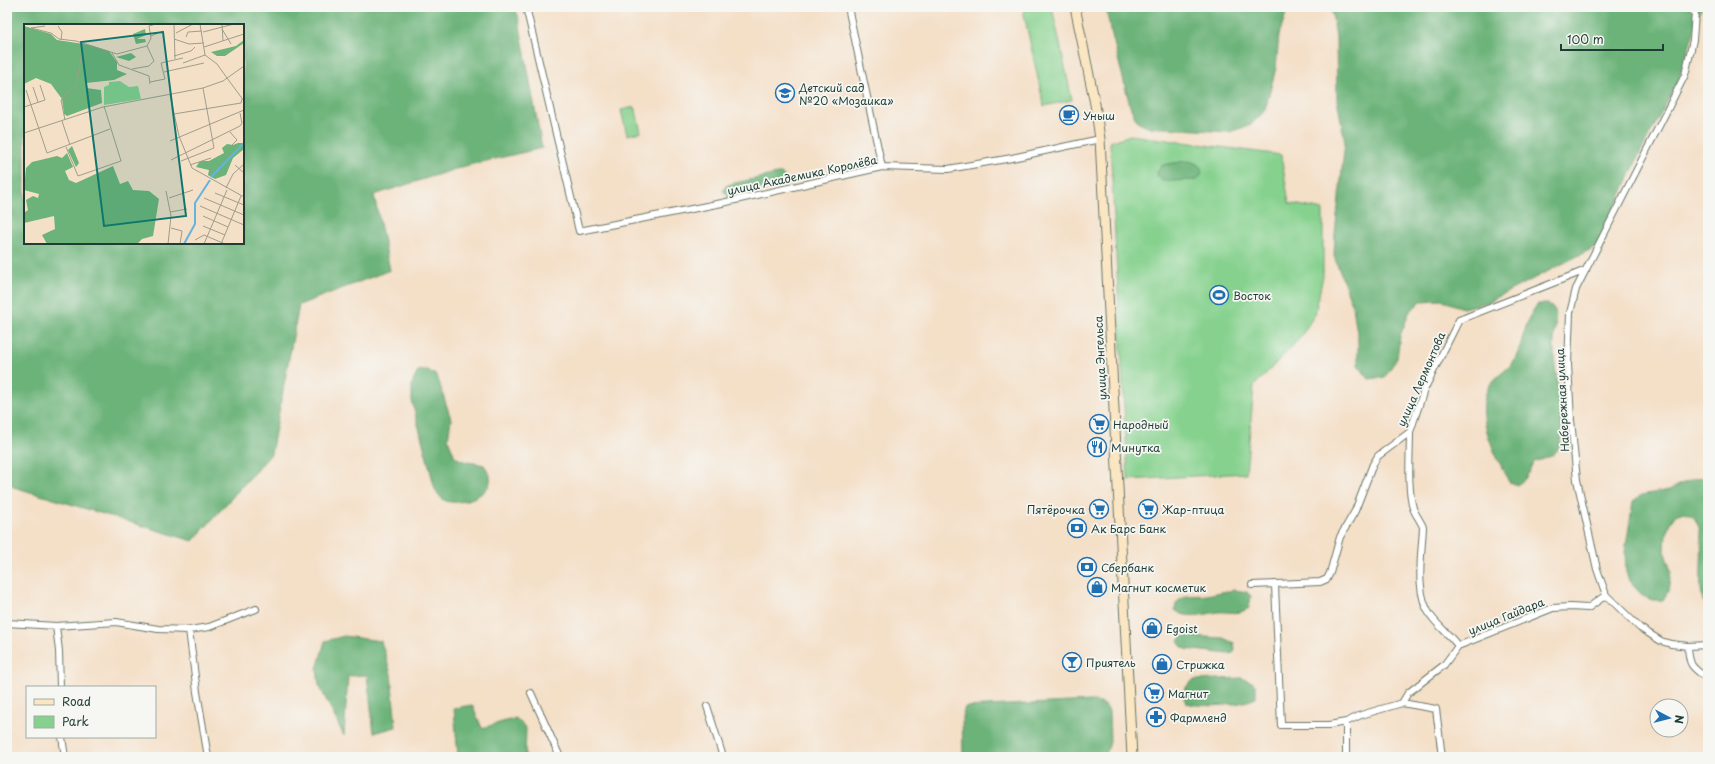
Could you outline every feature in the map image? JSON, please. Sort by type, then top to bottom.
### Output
[{"type":"main road","name":"улица Энгельса","points":[[1075,7],[1095,104],[1100,139],[1132,757]]},
{"type":"street","name":"улица Академика Королёва","points":[[526,7],[579,231],[722,203],[882,167],[948,168],[1012,158],[1100,139]]},
{"type":"street","points":[[848,7],[882,167]]},
{"type":"street","points":[[1685,7],[1697,10]]},
{"type":"street","name":"Набережная улица","points":[[1697,10],[1693,40],[1685,76],[1576,289],[1570,312],[1568,364],[1570,412],[1577,480],[1595,562],[1606,595],[1640,628],[1661,641],[1688,646],[1708,645]]},
{"type":"street","name":"улица Лермонтова","points":[[1252,585],[1320,582],[1327,579],[1340,537],[1355,511],[1373,464],[1378,456],[1410,432],[1424,390],[1460,320],[1586,270]]},
{"type":"street","name":"улица Гайдара","points":[[1410,432],[1411,497],[1413,509],[1420,518],[1423,527],[1421,591],[1424,604],[1430,615],[1458,646]]},
{"type":"street","points":[[1275,585],[1281,725],[1329,725],[1346,722],[1361,715],[1402,703],[1436,709],[1442,757]]},
{"type":"street","name":"улица Гайдара","points":[[1402,703],[1408,693],[1444,665],[1458,646],[1553,608],[1588,608],[1606,595]]},
{"type":"street","points":[[7,623],[56,626],[116,622],[158,629],[189,630],[209,627],[256,609]]},
{"type":"street","points":[[56,626],[59,651],[60,686]]},
{"type":"street","points":[[189,630],[197,692],[208,757]]},
{"type":"street","points":[[1688,646],[1689,660],[1693,667],[1708,679]]},
{"type":"street","points":[[531,693],[560,757]]},
{"type":"street","points":[[707,706],[723,757]]},
{"type":"street","points":[[1346,722],[1346,757]]},
{"type":"street","points":[[62,738],[64,757]]},
{"type":"green space","points":[[7,7],[514,7],[518,15],[542,148],[465,166],[374,195],[390,270],[299,305],[271,454],[193,541],[7,485]]},
{"type":"green space","points":[[1038,7],[1052,7],[1072,100],[1044,106],[1023,10]]},
{"type":"green space","points":[[1105,7],[1288,7],[1279,35],[1276,68],[1265,110],[1251,125],[1229,132],[1147,127],[1137,122],[1130,106]]},
{"type":"green space","points":[[1331,7],[1702,7],[1679,79],[1638,157],[1599,245],[1488,302],[1463,308],[1441,300],[1421,301],[1409,313],[1400,336],[1397,358],[1385,377],[1369,379],[1358,365],[1358,340],[1353,307],[1334,256],[1345,142],[1337,100],[1336,37]]},
{"type":"green space","points":[[635,107],[641,132],[627,135],[621,110]]},
{"type":"green space","name":"Восток","points":[[1130,135],[1281,155],[1289,203],[1323,210],[1323,276],[1315,314],[1300,338],[1254,386],[1246,473],[1128,480],[1110,142]]},
{"type":"green space","points":[[1186,161],[1198,165],[1202,169],[1202,173],[1197,180],[1162,181],[1158,177],[1157,173],[1162,165]]},
{"type":"green space","points":[[782,174],[786,179],[782,183],[733,196],[727,195],[723,191],[726,186],[731,184]]},
{"type":"green space","points":[[1538,304],[1548,304],[1555,310],[1556,320],[1554,350],[1561,413],[1561,438],[1559,447],[1555,453],[1534,462],[1525,479],[1517,485],[1509,482],[1488,435],[1484,410],[1485,398],[1492,382],[1514,361],[1530,316]]},
{"type":"green space","points":[[428,370],[437,376],[451,419],[448,439],[455,457],[463,461],[484,465],[489,472],[490,482],[487,488],[482,493],[468,500],[460,502],[446,501],[441,498],[435,489],[412,401],[412,384],[418,371]]},
{"type":"green space","points":[[1708,477],[1708,608],[1703,601],[1701,590],[1701,535],[1698,524],[1692,516],[1684,512],[1675,515],[1666,533],[1665,553],[1671,571],[1668,591],[1663,600],[1652,600],[1643,596],[1629,581],[1626,572],[1625,552],[1633,502],[1641,495],[1669,490],[1694,478]]},
{"type":"green space","points":[[1235,590],[1247,592],[1251,596],[1249,608],[1237,613],[1218,612],[1196,616],[1185,615],[1175,610],[1176,604],[1179,600],[1186,596],[1207,595]]},
{"type":"green space","points":[[344,636],[381,641],[391,674],[396,727],[374,733],[367,675],[348,676],[344,736],[319,685],[317,669],[325,641]]},
{"type":"green space","points":[[1181,637],[1223,638],[1234,643],[1235,649],[1233,653],[1228,654],[1186,649],[1181,646],[1178,641]]},
{"type":"green space","points":[[1241,678],[1252,682],[1256,686],[1256,698],[1240,703],[1212,706],[1186,703],[1184,693],[1186,687],[1194,680]]},
{"type":"green space","points":[[1092,701],[1102,704],[1109,711],[1110,742],[1107,752],[1102,755],[1081,757],[963,757],[962,717],[965,707]]},
{"type":"green space","points":[[472,705],[482,728],[516,718],[526,728],[525,757],[458,757],[454,708]]},
{"type":"place","name":"Детский сад №20 «Мозаика»","points":[[785,93]]},
{"type":"place","name":"Уныш","points":[[1069,115]]},
{"type":"place","name":"Восток","points":[[1219,295]]},
{"type":"place","name":"Народный","points":[[1099,424]]},
{"type":"place","name":"Минутка","points":[[1097,447]]},
{"type":"place","name":"Пятёрочка","points":[[1099,509]]},
{"type":"place","name":"Жар-птица","points":[[1148,509]]},
{"type":"place","name":"Ак Барс Банк","points":[[1077,528]]},
{"type":"place","name":"Сбербанк","points":[[1087,567]]},
{"type":"place","name":"Магнит косметик","points":[[1097,587]]},
{"type":"place","name":"Egoist","points":[[1152,628]]},
{"type":"place","name":"Приятель","points":[[1072,662]]},
{"type":"place","name":"Стрижка","points":[[1162,664]]},
{"type":"place","name":"Магнит","points":[[1154,693]]},
{"type":"place","name":"Фармленд","points":[[1156,717]]}]
